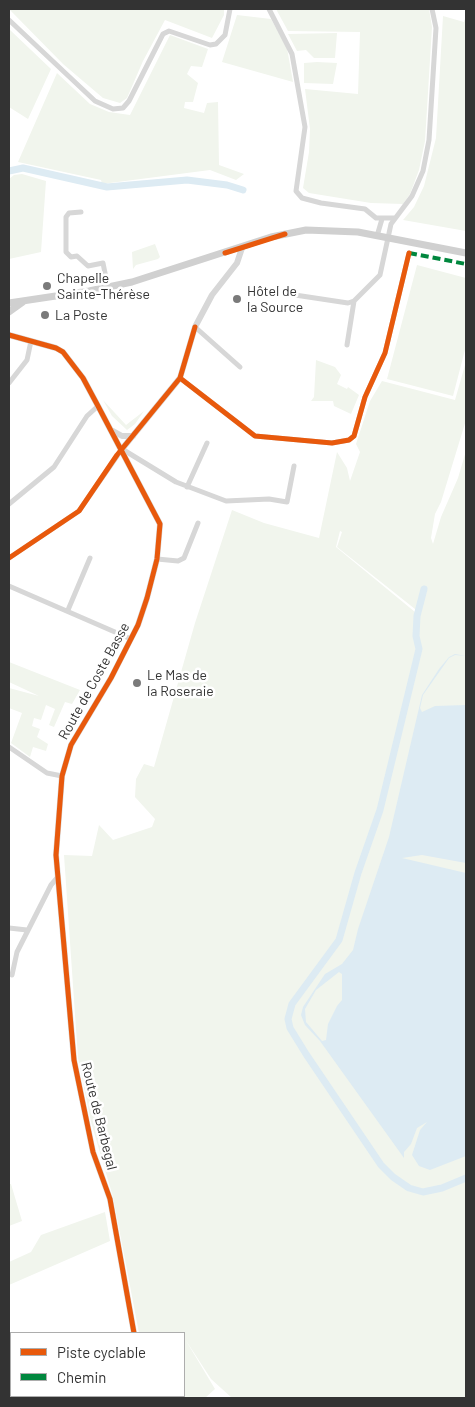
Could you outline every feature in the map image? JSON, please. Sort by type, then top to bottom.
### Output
[{"type":"main road","points":[[9,303],[108,288],[285,234],[306,230],[351,232],[377,236],[390,235],[466,252]]},
{"type":"main road","points":[[9,312],[16,305],[29,299]]},
{"type":"street","points":[[9,20],[95,101],[112,109],[123,108],[129,101],[163,34],[169,31],[210,45],[216,44],[225,35],[230,9]]},
{"type":"street","points":[[270,9],[292,54],[296,86],[305,127],[296,191],[302,198],[321,203],[365,209],[376,218],[395,218]]},
{"type":"street","points":[[295,295],[348,303],[354,300],[380,275],[395,218],[412,196],[423,171],[429,140],[436,28],[432,9]]},
{"type":"street","points":[[81,212],[69,213],[66,217],[66,252],[71,256],[77,256],[88,266],[103,263],[108,288]]},
{"type":"street","points":[[377,236],[382,219]]},
{"type":"street","points":[[9,558],[79,511],[122,449],[180,378],[195,327],[212,295],[237,263],[242,248]]},
{"type":"street","points":[[180,378],[255,436],[332,444],[349,440],[354,436],[365,397],[386,353],[409,253]]},
{"type":"street","points":[[347,345],[354,300]]},
{"type":"street","points":[[195,327],[240,368]]},
{"type":"street","name":"Route de Coste Basse","points":[[9,335],[56,348],[62,352],[82,378],[98,406],[160,524],[157,559],[147,598],[111,678],[71,745],[62,776],[57,878],[60,901]]},
{"type":"street","points":[[9,383],[26,360],[31,341]]},
{"type":"street","points":[[9,504],[54,467],[87,416],[98,406]]},
{"type":"street","points":[[111,430],[122,436],[132,436]]},
{"type":"street","points":[[188,487],[207,443]]},
{"type":"street","points":[[122,449],[188,487],[226,501],[269,499],[286,502],[294,466]]},
{"type":"street","points":[[157,559],[178,561],[184,558],[198,524]]},
{"type":"street","points":[[68,610],[90,558]]},
{"type":"street","points":[[9,586],[68,610],[130,639]]},
{"type":"street","points":[[9,747],[47,773],[62,776]]},
{"type":"street","points":[[12,975],[10,967],[27,930],[51,885],[57,878]]},
{"type":"street","name":"Route de Barbegal","points":[[60,901],[74,1060],[93,1152],[110,1200],[134,1332]]},
{"type":"street","points":[[9,928],[27,930]]},
{"type":"shaded area","points":[[9,9],[224,9],[224,15],[212,38],[165,20],[143,61],[127,98],[120,103],[103,98],[63,64]]},
{"type":"shaded area","points":[[276,9],[429,9],[432,27],[425,141],[419,170],[410,194],[403,204],[371,203],[309,193],[303,188],[309,152],[310,129],[305,89],[358,94],[360,32],[288,31]]},
{"type":"shaded area","points":[[237,15],[271,19],[287,48],[293,82],[222,62]]},
{"type":"shaded area","points":[[466,15],[466,231],[403,220],[414,207],[424,186],[436,138],[443,16],[464,22]]},
{"type":"shaded area","points":[[9,29],[51,69],[28,119],[9,107]]},
{"type":"shaded area","points":[[337,33],[335,58],[314,58],[306,50],[297,51],[288,34]]},
{"type":"shaded area","points":[[170,35],[208,49],[202,67],[191,66],[187,74],[198,83],[193,102],[185,102],[184,108],[204,113],[207,103],[218,102],[219,165],[244,174],[236,180],[210,170],[102,184],[101,180],[18,162],[57,73],[90,104],[109,112],[130,115]]},
{"type":"shaded area","points":[[304,63],[337,63],[333,84],[304,83]]},
{"type":"shaded area","points":[[22,174],[46,181],[41,252],[9,259],[9,179],[14,175]]},
{"type":"shaded area","points":[[155,244],[160,257],[136,265],[133,269],[132,252]]},
{"type":"shaded area","points":[[417,265],[466,278],[466,346],[453,396],[387,379]]},
{"type":"shaded area","points":[[316,360],[335,367],[341,375],[337,384],[347,389],[348,387],[359,395],[351,414],[334,406],[333,401],[311,401],[314,397]]},
{"type":"shaded area","points":[[465,365],[466,420],[441,502],[435,514],[431,538],[433,544],[466,451],[466,1398],[232,1398],[211,1379],[185,1339],[185,1332],[139,1332],[113,1197],[91,1122],[78,1058],[64,855],[92,856],[99,825],[113,840],[152,827],[155,819],[135,797],[136,779],[144,764],[154,767],[195,623],[232,510],[264,523],[319,538],[337,452],[347,468],[350,481],[360,452],[356,444],[370,401],[382,381],[455,400]],"holes":[[[340,531],[342,532],[337,547],[415,609],[415,612],[336,547]]]},
{"type":"shaded area","points":[[103,400],[126,425],[144,411],[135,424],[127,430],[112,416]]},
{"type":"shaded area","points":[[455,654],[466,656],[455,655],[449,658],[423,695],[420,708],[422,712],[435,706],[466,705],[466,863],[422,855],[402,858],[466,873],[466,1156],[430,1170],[419,1166],[412,1155],[420,1130],[427,1122],[417,1128],[411,1144],[404,1152],[404,1158],[320,1041],[305,1025],[301,1015],[303,1007],[325,974],[342,964],[353,950],[358,929],[389,837],[422,695],[449,657]],"holes":[[[339,972],[342,974],[342,1000],[328,1024],[326,1040],[322,1041],[306,1022],[305,1009],[316,990]]]},
{"type":"shaded area","points":[[9,662],[80,690],[72,704],[65,702],[54,727],[49,725],[55,709],[46,705],[41,720],[34,718],[32,726],[40,729],[37,737],[48,744],[46,751],[33,747],[30,757],[11,743],[22,713],[9,708],[9,688],[39,696],[9,682]]},
{"type":"shaded area","points":[[9,1184],[11,1184],[22,1221],[9,1226]]},
{"type":"shaded area","points":[[105,1212],[110,1241],[9,1285],[9,1262],[31,1252],[41,1235]]},
{"type":"shaded area","points":[[185,1339],[215,1389],[205,1398],[158,1398],[185,1397]]},
{"type":"waterway","points":[[9,171],[23,168],[107,187],[187,180],[227,185],[243,190]]},
{"type":"waterway","points":[[424,589],[417,616],[416,636],[419,649],[380,810],[358,873],[339,940],[292,1004],[288,1019],[290,1028],[306,1054],[381,1165],[393,1177],[409,1188],[423,1192],[442,1188],[466,1178]]},
{"type":"marked path","points":[[409,253],[466,264]]},
{"type":"cycle path","points":[[225,253],[285,234]]},
{"type":"cycle path","points":[[180,378],[255,436],[332,443],[349,440],[354,436],[365,397],[385,353],[409,253]]},
{"type":"cycle path","points":[[9,558],[79,511],[117,455],[180,378],[195,327]]},
{"type":"cycle path","points":[[9,335],[56,348],[63,352],[83,378],[160,524],[157,559],[138,625],[111,678],[71,745],[62,776],[56,855],[74,1060],[93,1152],[110,1199],[134,1332]]},
{"type":"place","name":"Chapelle Sainte-Thérèse","points":[[47,286]]},
{"type":"place","name":"Hôtel de la Source","points":[[237,299]]},
{"type":"place","name":"La Poste","points":[[45,315]]},
{"type":"place","name":"Le Mas de la Roseraie","points":[[137,683]]}]
